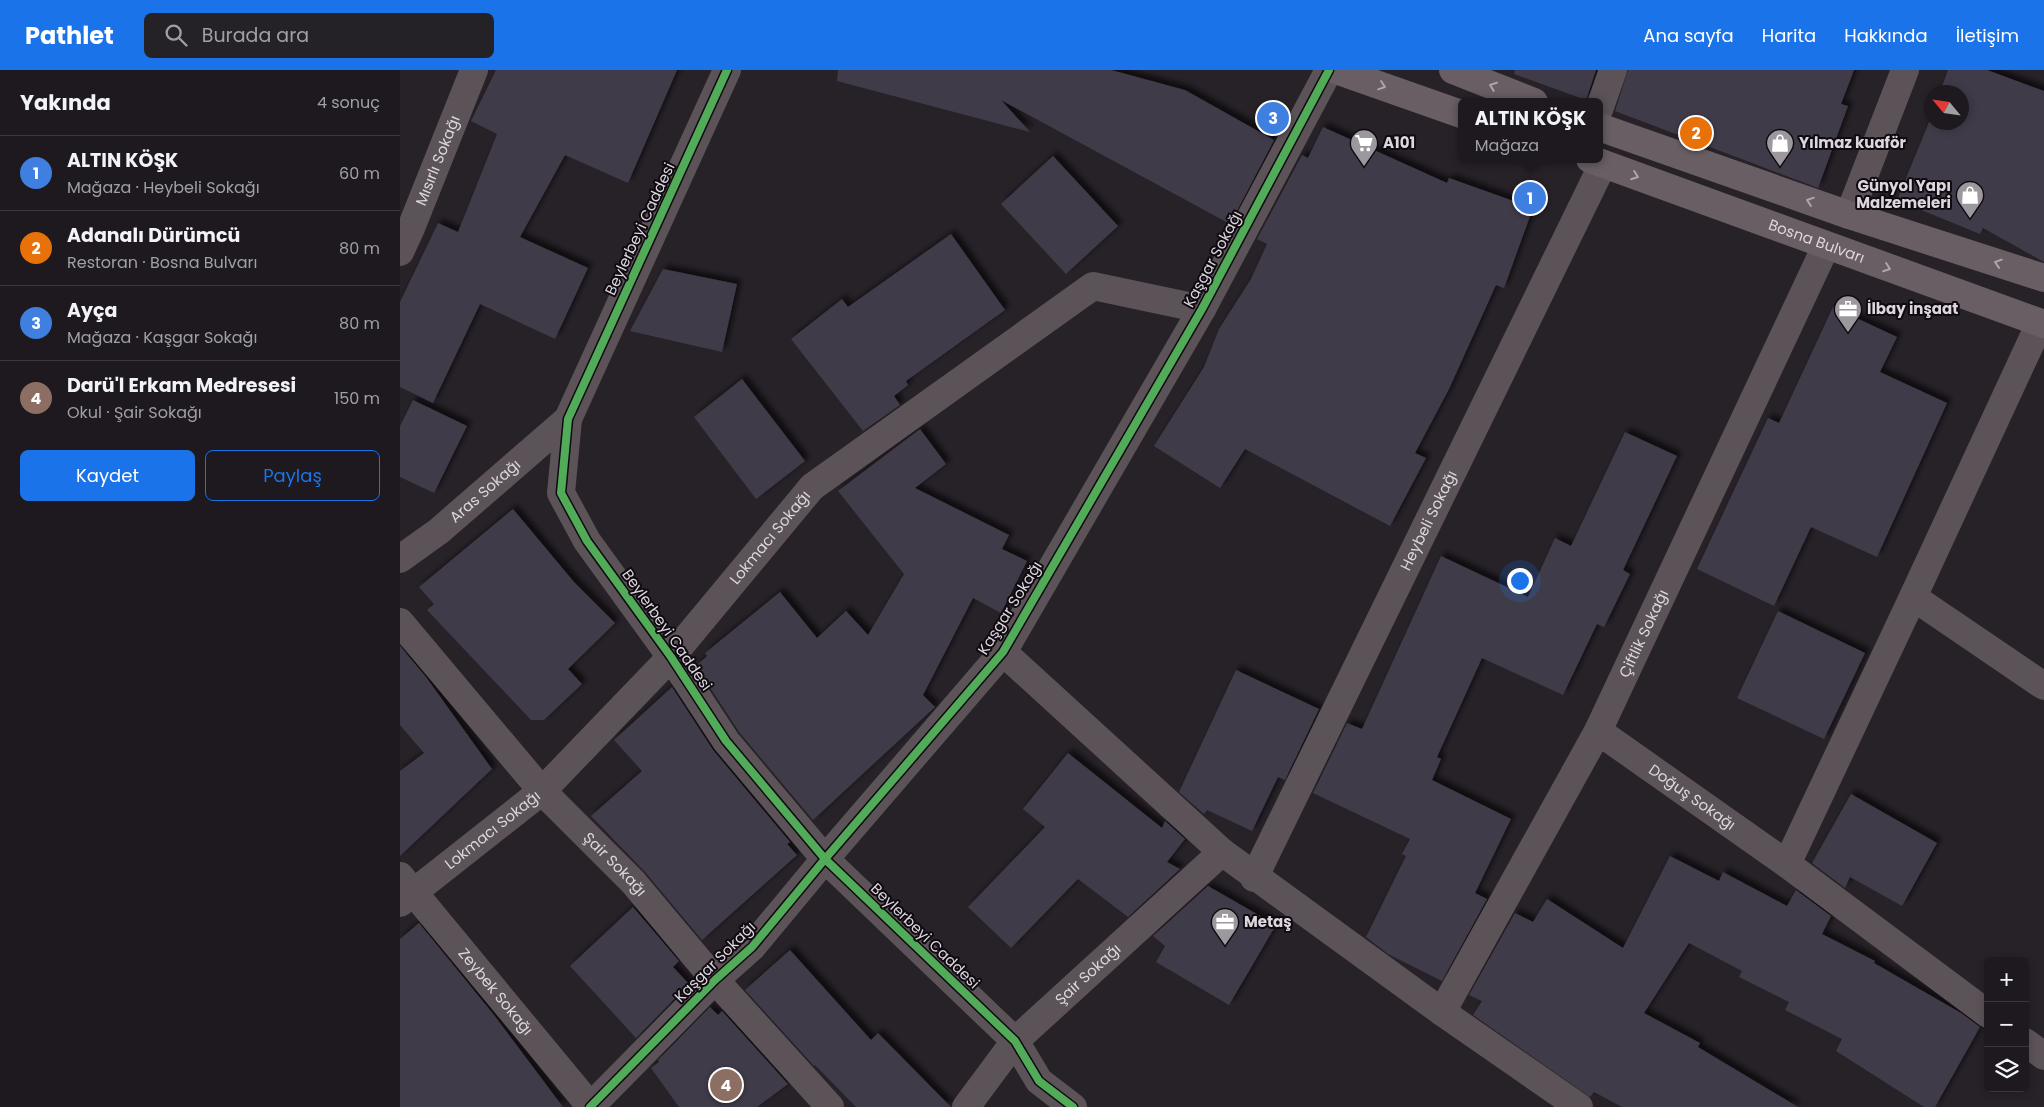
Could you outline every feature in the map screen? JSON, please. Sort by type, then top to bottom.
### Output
[{"type":"main road","points":[[1336,70],[1458,113]]},
{"type":"main road","points":[[1453,70],[1524,98]]},
{"type":"main road","points":[[1603,128],[1849,215],[2044,278]]},
{"type":"main road","name":"Bosna Bulvarı","points":[[1599,163],[2042,323]]},
{"type":"street","name":"Mısırlı Sokağı","points":[[404,235],[474,70]]},
{"type":"street","name":"Beylerbeyi Caddesi","points":[[728,70],[568,420],[561,492],[586,542],[671,657],[726,741],[825,859],[1015,1041],[1040,1081],[1073,1107]]},
{"type":"street","name":"Kaşgar Sokağı","points":[[591,1107],[716,980],[752,947],[1003,652],[1202,309],[1329,70]]},
{"type":"street","points":[[1603,99],[1613,70]]},
{"type":"street","points":[[1849,215],[1905,70]]},
{"type":"street","name":"Heybeli Sokağı","points":[[1254,878],[1596,163]]},
{"type":"street","name":"Çiftlik Sokağı","points":[[1442,1012],[1598,731],[1826,246]]},
{"type":"street","name":"Lokmacı Sokağı","points":[[404,890],[542,791],[671,657],[812,487],[1093,286],[1202,309]]},
{"type":"street","points":[[1787,864],[2042,323]]},
{"type":"street","name":"Aras Sokağı","points":[[400,559],[439,531],[568,420]]},
{"type":"street","points":[[1914,597],[2044,686]]},
{"type":"street","name":"Şair Sokağı","points":[[400,622],[542,791],[633,882],[716,980],[830,1107]]},
{"type":"street","points":[[1003,652],[1222,852],[1254,878],[1579,1107]]},
{"type":"street","name":"Doğuş Sokağı","points":[[1598,731],[1787,864],[1984,1011]]},
{"type":"street","name":"Şair Sokağı","points":[[966,1107],[1015,1041],[1222,852]]},
{"type":"street","name":"Zeybek Sokağı","points":[[404,890],[591,1107]]},
{"type":"street","points":[[2029,1045],[2044,1056]]},
{"type":"building","points":[[496,70],[677,70],[628,183],[565,155],[520,237],[588,268],[555,339],[480,304],[433,403],[400,387],[400,302],[438,223],[458,232],[497,134],[471,121]]},
{"type":"building","points":[[838,70],[1111,70],[1185,90],[1274,140],[1230,224],[1001,100],[1030,132],[837,81]]},
{"type":"building","points":[[1515,70],[1596,70],[1587,98],[1580,98],[1514,74]]},
{"type":"building","points":[[1628,70],[1854,70],[1841,104],[1848,106],[1818,188],[1615,111]]},
{"type":"building","points":[[1948,70],[1987,70],[2044,91],[2044,262],[1983,228],[1980,234],[1897,200],[1926,130],[1969,130],[1969,85],[1943,85]]},
{"type":"building","points":[[1323,127],[1447,183],[1449,178],[1533,208],[1504,288],[1496,285],[1449,389],[1415,453],[1426,458],[1390,526],[1245,449],[1220,488],[1154,446],[1204,367],[1219,329],[1251,279],[1267,244],[1257,239],[1302,155],[1308,158]]},
{"type":"building","points":[[1053,156],[1118,226],[1066,274],[1001,204]]},
{"type":"building","points":[[951,234],[1005,310],[906,381],[908,385],[894,396],[900,405],[863,431],[791,339],[842,299],[848,307]]},
{"type":"building","points":[[663,269],[737,284],[722,352],[630,331]]},
{"type":"building","points":[[1833,307],[1897,337],[1880,372],[1947,403],[1877,557],[1811,527],[1774,606],[1697,569],[1768,418],[1779,423]]},
{"type":"building","points":[[742,379],[805,461],[756,499],[694,417]]},
{"type":"building","points":[[413,400],[467,426],[434,493],[400,477],[400,426]]},
{"type":"building","points":[[920,429],[946,464],[915,488],[1009,535],[1002,549],[1027,561],[1001,613],[973,598],[923,695],[935,707],[813,820],[739,732],[696,666],[707,656],[705,653],[780,592],[817,638],[846,611],[868,635],[904,574],[838,491]]},
{"type":"building","points":[[1625,432],[1677,456],[1623,570],[1630,574],[1604,627],[1597,624],[1563,695],[1482,658],[1437,757],[1441,759],[1432,780],[1511,819],[1475,893],[1487,899],[1442,981],[1388,954],[1366,937],[1406,856],[1402,854],[1410,839],[1313,793],[1347,723],[1362,729],[1441,556],[1528,597],[1555,538],[1571,546]]},
{"type":"building","points":[[513,509],[574,582],[615,623],[568,669],[582,684],[544,720],[531,720],[427,610],[434,604],[419,587]]},
{"type":"building","points":[[1778,611],[1865,653],[1824,739],[1737,698]]},
{"type":"building","points":[[400,646],[426,677],[492,769],[400,856],[400,771],[424,753],[400,725]]},
{"type":"building","points":[[1236,670],[1319,709],[1285,780],[1278,777],[1252,831],[1207,810],[1204,814],[1179,792]]},
{"type":"building","points":[[672,687],[713,750],[790,842],[787,844],[797,855],[702,940],[645,872],[591,816],[642,771],[614,740]]},
{"type":"building","points":[[1068,753],[1162,828],[1165,821],[1185,839],[1167,862],[1180,869],[1128,917],[1078,879],[1011,948],[968,907],[1045,827],[1023,809]]},
{"type":"building","points":[[1851,794],[1937,843],[1902,906],[1850,877],[1845,888],[1812,863]]},
{"type":"building","points":[[1670,856],[1719,881],[1723,872],[1787,906],[1796,890],[1831,916],[1822,934],[1875,961],[1874,963],[1961,1013],[1980,1027],[1935,1107],[1924,1107],[1836,1051],[1842,1039],[1785,1010],[1789,1002],[1739,977],[1742,971],[1689,943],[1644,1013],[1700,1043],[1698,1047],[1798,1107],[1622,1107],[1594,1092],[1590,1097],[1473,1015],[1482,1001],[1469,995],[1515,913],[1533,922],[1547,899],[1623,948]]},
{"type":"building","points":[[1208,886],[1276,925],[1229,1005],[1156,962],[1165,946],[1153,936]]},
{"type":"building","points":[[633,907],[679,961],[673,967],[689,984],[636,1038],[570,966]]},
{"type":"building","points":[[419,923],[494,1015],[563,1107],[400,1107],[400,939]]},
{"type":"building","points":[[790,950],[871,1040],[878,1033],[951,1107],[856,1107],[814,1066],[745,990]]},
{"type":"building","points":[[710,1007],[718,1015],[722,1011],[788,1084],[757,1107],[679,1107],[651,1068],[659,1062],[658,1060]]},
{"type":"cycle path","points":[[727,70],[568,419],[561,493],[587,541],[671,657],[726,741],[825,859],[1015,1041],[1039,1081],[1073,1107]]},
{"type":"cycle path","points":[[590,1107],[715,980],[752,947],[1003,652],[1202,309],[1329,70]]},
{"type":"place","name":"Ayça","points":[[1273,118]]},
{"type":"place","name":"Adanalı Dürümcü","points":[[1696,133]]},
{"type":"place","name":"A101","points":[[1364,167]]},
{"type":"place","name":"Yılmaz kuaför","points":[[1780,167]]},
{"type":"place","name":"ALTIN KÖŞK","points":[[1530,198]]},
{"type":"place","name":"Günyol Yapı Malzemeleri","points":[[1970,219]]},
{"type":"place","name":"İlbay inşaat","points":[[1848,333]]},
{"type":"place","name":"Metaş","points":[[1225,946]]},
{"type":"place","name":"Darü'l Erkam Medresesi","points":[[726,1085]]}]
